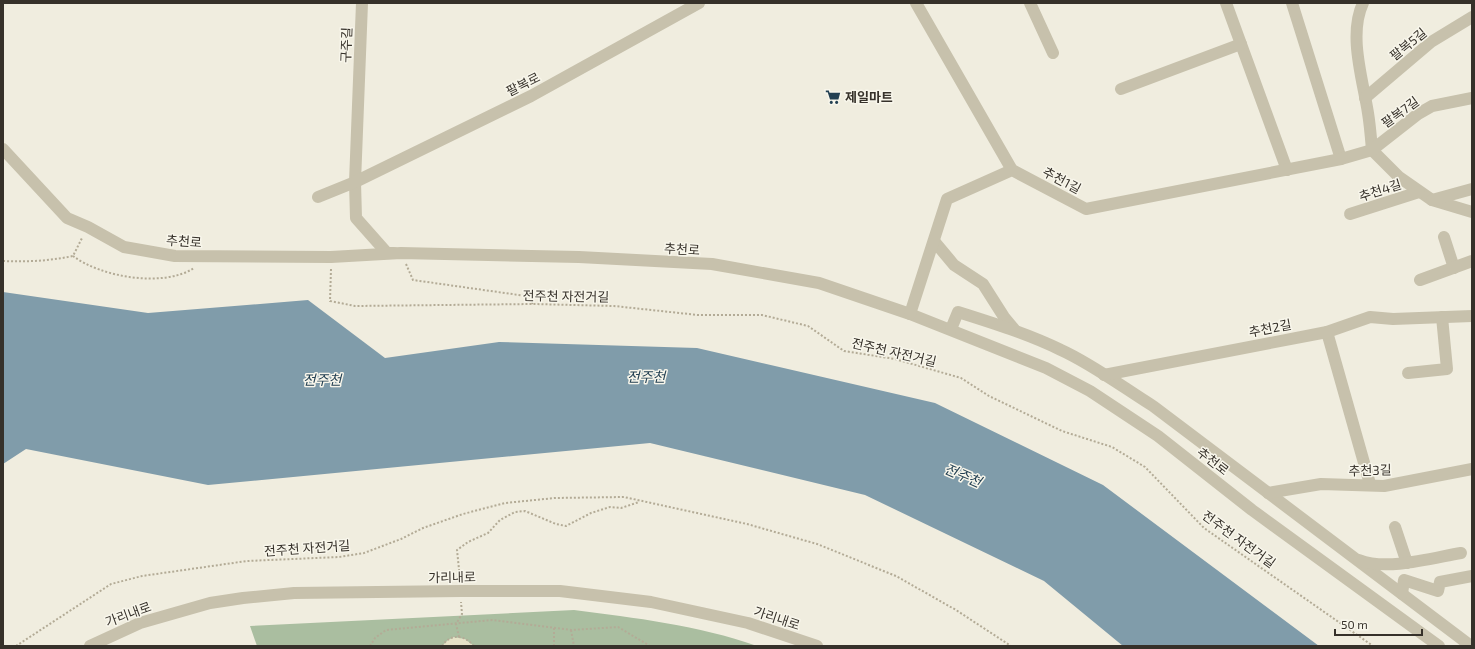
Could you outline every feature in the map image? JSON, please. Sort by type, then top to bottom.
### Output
[{"type":"street","name":"구주길","points":[[359,89],[362,3]]},
{"type":"street","name":"팔복로","points":[[355,182],[531,96],[699,3]]},
{"type":"street","points":[[910,314],[947,199],[1012,170],[916,3]]},
{"type":"street","points":[[1030,3],[1053,54]]},
{"type":"street","points":[[1226,3],[1287,170]]},
{"type":"street","points":[[1292,3],[1341,159]]},
{"type":"street","points":[[1363,3],[1358,14],[1358,59],[1372,150]]},
{"type":"street","name":"팔복5길","points":[[1365,98],[1431,42],[1472,17]]},
{"type":"street","points":[[1121,89],[1242,44]]},
{"type":"street","name":"추천로","points":[[359,89],[355,182],[356,218],[387,253],[579,257],[712,264],[819,283],[951,329],[1046,368],[1090,391],[1158,436],[1252,510],[1439,646]]},
{"type":"street","name":"팔복7길","points":[[1372,150],[1418,114],[1432,106],[1472,98]]},
{"type":"street","name":"추천로","points":[[3,149],[67,218],[88,227],[124,247],[174,256],[331,257],[401,253]]},
{"type":"street","name":"추천1길","points":[[1012,170],[1086,209],[1341,159],[1372,150]]},
{"type":"street","name":"추천4길","points":[[1372,150],[1399,177],[1419,192],[1432,200],[1472,212]]},
{"type":"street","points":[[318,197],[355,182]]},
{"type":"street","points":[[1432,200],[1472,189]]},
{"type":"street","name":"추천4길","points":[[1350,214],[1419,192]]},
{"type":"street","points":[[1444,236],[1454,268]]},
{"type":"street","name":"추천로","points":[[934,241],[954,265],[983,284],[1004,318],[1014,329]]},
{"type":"street","points":[[1420,280],[1472,261]]},
{"type":"street","name":"추천로","points":[[951,329],[958,312],[1014,329],[1063,351],[1153,406],[1471,646]]},
{"type":"street","name":"추천2길","points":[[1104,376],[1327,332],[1370,317],[1393,319],[1472,316]]},
{"type":"street","points":[[1408,373],[1447,369],[1442,317]]},
{"type":"street","points":[[1327,332],[1370,484]]},
{"type":"street","name":"추천3길","points":[[1268,493],[1322,484],[1370,484],[1384,486],[1472,468]]},
{"type":"street","points":[[1395,527],[1407,563]]},
{"type":"street","name":"추천로","points":[[1353,558],[1367,563],[1407,563],[1461,553]]},
{"type":"street","points":[[1402,594],[1404,580],[1438,591],[1440,582],[1472,576]]},
{"type":"street","name":"가리내로","points":[[90,646],[140,624],[210,603],[243,598],[294,593],[560,591],[651,602],[748,622],[817,646]]},
{"type":"path","points":[[73,256],[88,227]]},
{"type":"path","points":[[401,253],[413,280],[526,296],[534,304]]},
{"type":"path","points":[[3,261],[26,262],[54,260],[73,256],[82,262],[116,275],[155,279],[187,272],[211,256]]},
{"type":"path","name":"전주천 자전거길","points":[[331,257],[330,301],[355,306],[534,304],[614,306],[698,315],[762,315],[808,326],[844,351],[894,359],[961,378],[989,396],[1055,428],[1112,447],[1145,467],[1204,528],[1373,646]]},
{"type":"path","name":"전주천 자전거길","points":[[16,646],[111,584],[142,576],[247,561],[339,557],[364,553],[401,539],[423,528],[463,514],[505,503],[570,497],[624,497],[640,502],[746,524],[824,547],[896,576],[956,610],[1010,646]]},
{"type":"path","points":[[460,573],[457,550],[488,533],[500,520],[514,512],[525,511],[556,524],[566,526],[591,513],[610,507],[621,508],[640,502]]},
{"type":"path","points":[[459,637],[456,624],[462,614]]},
{"type":"path","points":[[370,646],[375,638],[386,630],[492,620],[571,630],[618,627],[650,646]]},
{"type":"path","points":[[554,628],[554,646]]},
{"type":"path","points":[[571,630],[574,646]]},
{"type":"path","points":[[442,646],[448,640],[459,637],[466,639],[474,646]]},
{"type":"path","points":[[313,646],[334,646]]},
{"type":"green space","points":[[574,610],[689,627],[757,646],[257,646],[250,626]]},
{"type":"shaded area","points":[[454,637],[465,639],[474,646],[442,646]]},
{"type":"water","name":"전주천","points":[[3,292],[148,313],[308,300],[385,358],[499,342],[697,348],[935,403],[1103,485],[1319,646],[1123,646],[1044,581],[865,495],[650,443],[208,485],[26,449],[3,464]]},
{"type":"place","name":"제일마트","points":[[833,97]]}]
